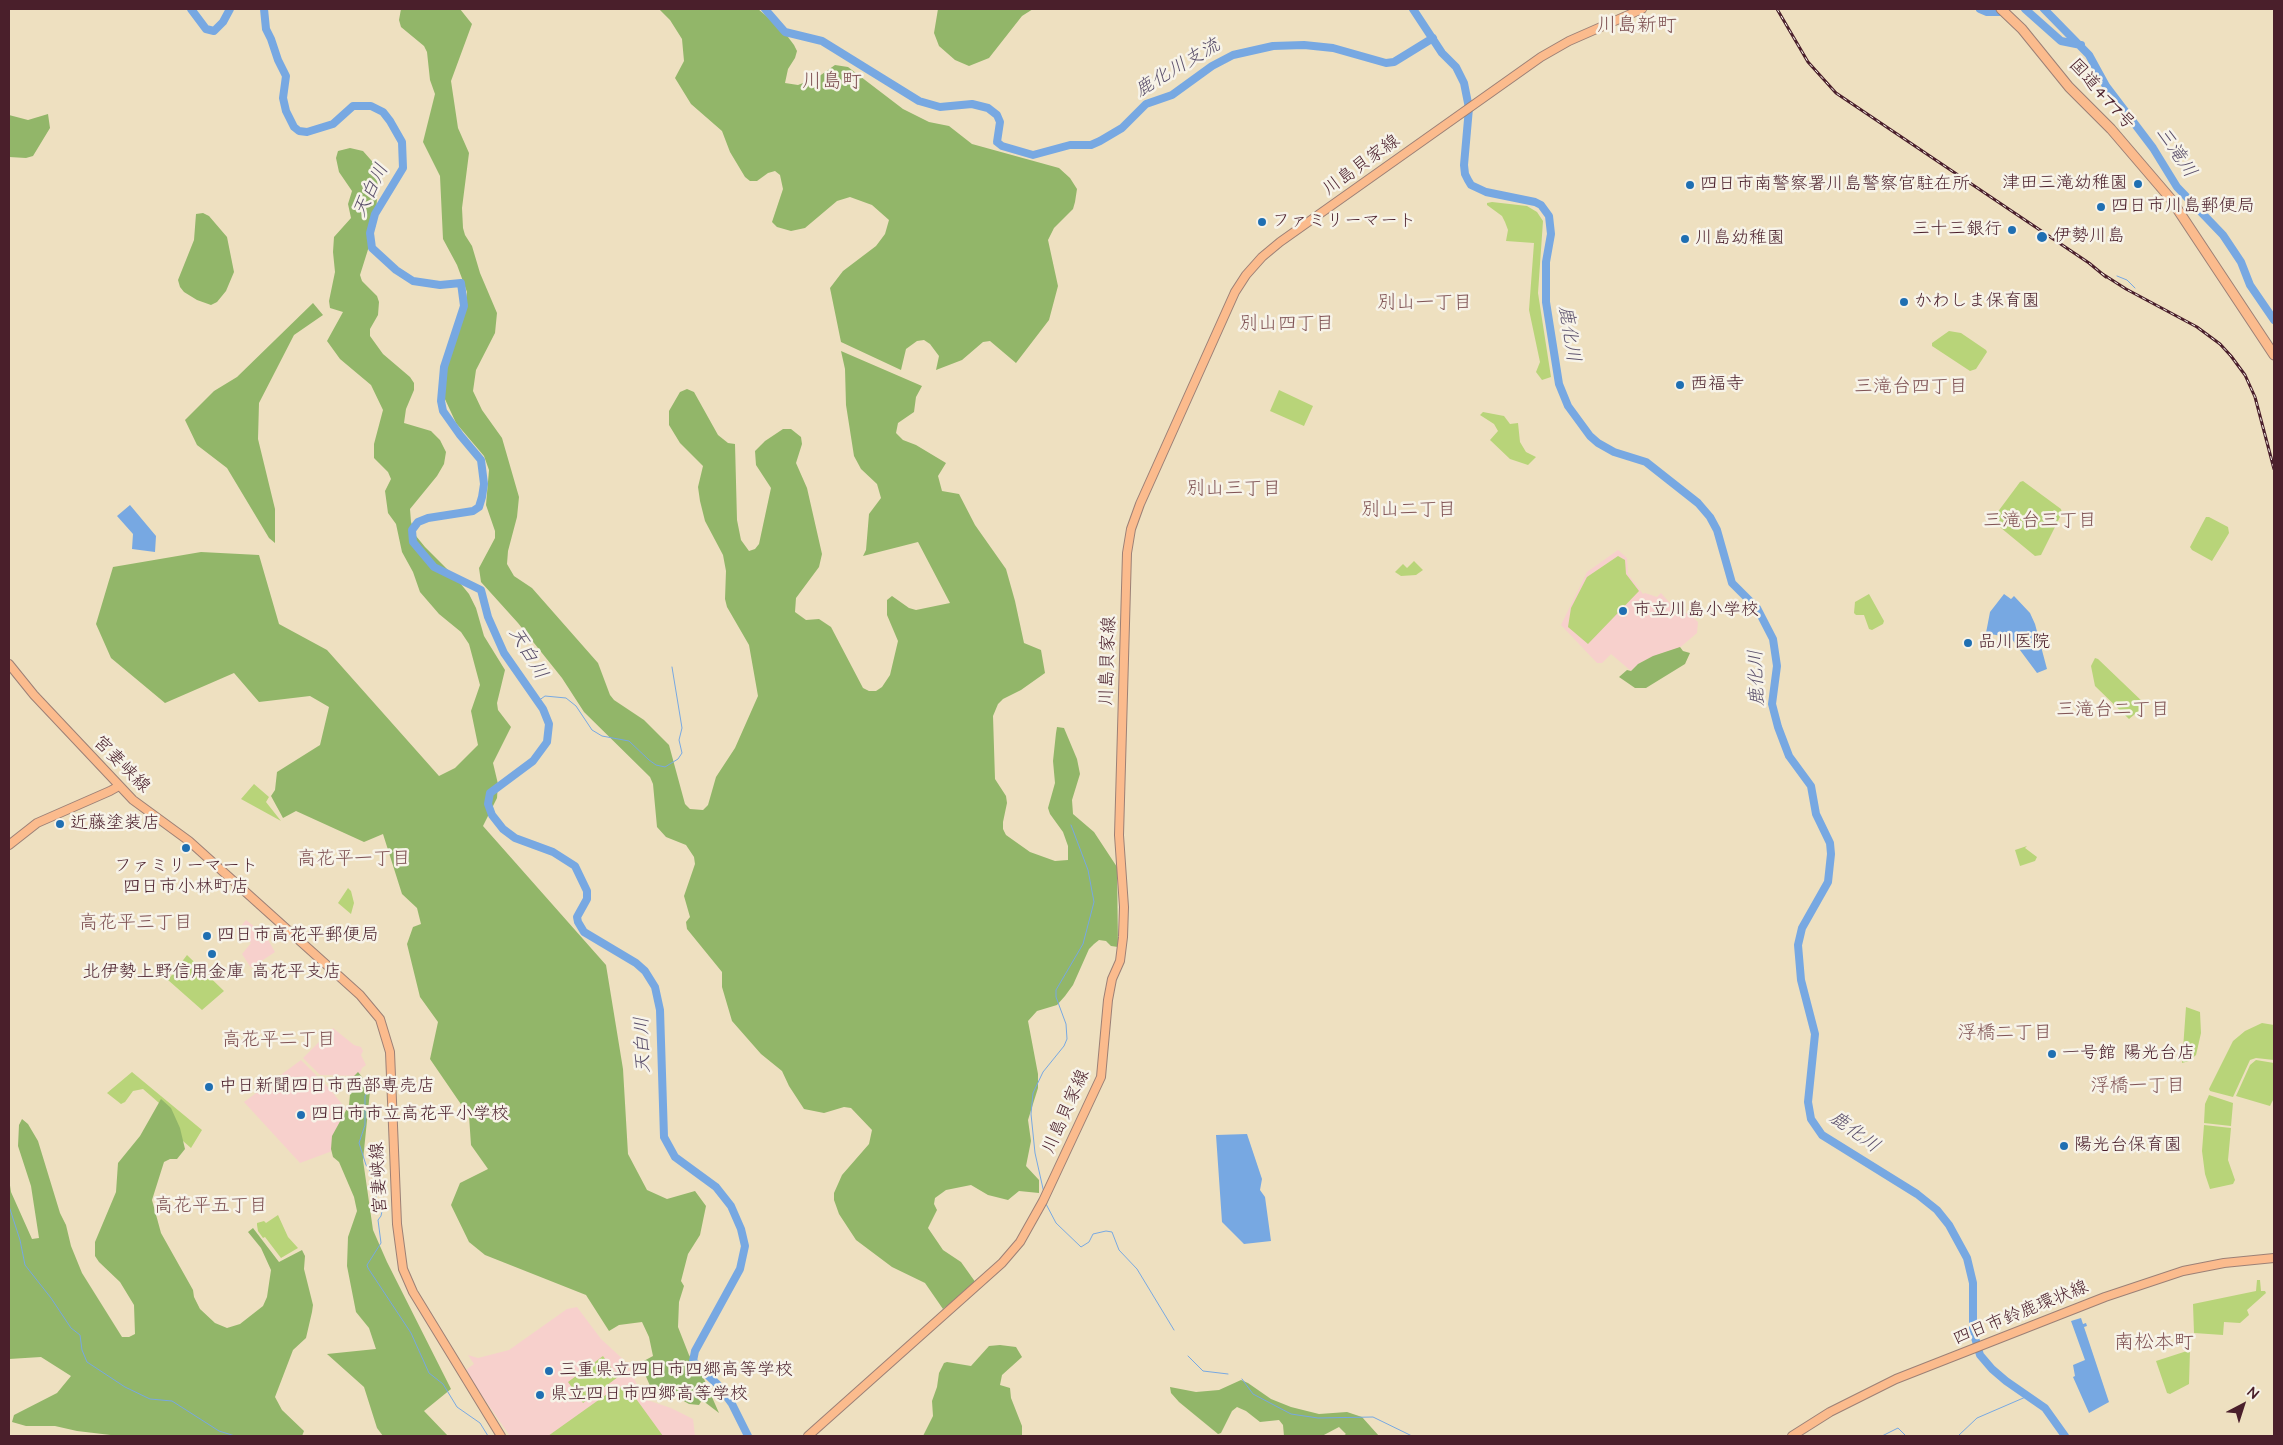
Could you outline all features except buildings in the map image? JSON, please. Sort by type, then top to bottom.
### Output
[{"type":"highway","name":"国道477号","points":[[2001,9],[2022,28],[2069,87],[2111,130],[2170,198],[2274,355]]},
{"type":"main road","name":"川島貝家線","points":[[808,1436],[1002,1264],[1024,1236],[1043,1201],[1101,1077],[1108,1000],[1112,979],[1120,961],[1123,937],[1124,907],[1119,836],[1127,553],[1131,529],[1140,504],[1236,292],[1246,275],[1262,257],[1280,242],[1541,57],[1569,42],[1642,9]]},
{"type":"main road","name":"宮妻峡線","points":[[9,664],[34,695],[119,786],[144,809],[189,841],[346,983],[370,1006],[380,1019],[390,1052],[397,1224],[403,1269],[420,1304],[501,1436]]},
{"type":"main road","points":[[9,845],[37,823],[119,786]]},
{"type":"main road","name":"四日市鈴鹿環状線","points":[[1792,1436],[1853,1400],[1896,1379],[2156,1278],[2224,1262],[2274,1258]]},
{"type":"shaded area","name":"市立川島小学校","points":[[1618,550],[1627,558],[1628,574],[1643,594],[1657,597],[1661,593],[1676,610],[1689,614],[1698,622],[1697,633],[1677,650],[1665,652],[1638,664],[1631,671],[1611,654],[1602,663],[1597,663],[1561,625],[1587,572]]},
{"type":"shaded area","points":[[246,920],[266,936],[275,952],[251,968],[242,954],[251,943],[237,931]]},
{"type":"shaded area","points":[[333,1028],[354,1045],[361,1047],[363,1051],[361,1055],[366,1065],[362,1068],[359,1076],[320,1075],[303,1058]]},
{"type":"shaded area","name":"四日市市立高花平小学校","points":[[301,1060],[328,1087],[346,1109],[336,1131],[335,1150],[300,1163],[244,1102]]},
{"type":"shaded area","name":"三重県立四日市四郷高等学校","points":[[577,1307],[601,1339],[626,1362],[644,1399],[671,1408],[693,1419],[695,1436],[510,1436],[469,1377],[467,1369],[474,1364],[468,1355],[478,1358],[509,1350],[567,1309]]},
{"type":"green space","points":[[401,9],[460,9],[472,24],[451,81],[458,128],[469,153],[462,208],[463,228],[472,246],[480,273],[497,313],[495,333],[476,370],[473,391],[482,410],[502,438],[519,497],[517,517],[508,551],[507,564],[514,576],[532,588],[598,663],[610,695],[614,700],[644,720],[669,745],[685,804],[690,809],[703,810],[708,805],[716,777],[735,748],[758,696],[749,645],[727,607],[725,599],[726,571],[723,555],[705,521],[700,501],[698,487],[703,466],[680,443],[669,425],[669,411],[680,392],[687,389],[694,392],[718,435],[728,443],[735,444],[737,520],[741,540],[749,551],[755,549],[759,544],[771,488],[756,465],[755,451],[765,441],[783,429],[791,429],[801,437],[802,444],[796,463],[807,488],[822,554],[819,567],[796,598],[795,612],[806,620],[819,619],[831,627],[863,688],[869,691],[876,691],[882,687],[890,675],[898,641],[887,615],[887,600],[892,596],[909,608],[916,610],[950,603],[918,542],[863,556],[866,550],[869,514],[881,498],[877,484],[861,469],[854,456],[846,405],[845,369],[841,351],[922,386],[916,397],[914,412],[898,423],[896,433],[903,440],[916,445],[946,463],[938,476],[942,491],[959,494],[975,525],[1006,569],[1024,643],[1041,650],[1045,673],[1021,690],[1003,699],[998,704],[993,716],[995,779],[1006,796],[1007,803],[1003,829],[1006,835],[1030,852],[1055,861],[1068,860],[1068,846],[1063,832],[1048,808],[1055,783],[1053,761],[1057,727],[1064,728],[1077,759],[1080,774],[1072,800],[1073,814],[1094,832],[1117,867],[1118,947],[1099,940],[1094,944],[1089,949],[1073,985],[1065,996],[1057,1005],[1037,1011],[1028,1021],[1038,1074],[1038,1088],[1028,1120],[1031,1141],[1026,1166],[1039,1180],[1039,1193],[1019,1191],[1008,1200],[988,1195],[971,1185],[946,1190],[935,1198],[934,1204],[937,1210],[928,1228],[943,1250],[961,1262],[976,1283],[943,1309],[925,1283],[892,1267],[856,1240],[839,1214],[834,1200],[834,1193],[842,1175],[869,1144],[872,1130],[851,1108],[844,1107],[824,1113],[804,1109],[782,1071],[761,1054],[732,1021],[722,987],[722,972],[687,929],[686,922],[690,917],[684,896],[695,864],[694,857],[686,845],[666,837],[657,827],[653,784],[650,777],[584,712],[562,678],[518,623],[481,582],[479,568],[495,538],[495,531],[486,505],[489,470],[484,456],[456,423],[440,383],[463,320],[467,292],[457,265],[443,239],[440,176],[423,142],[435,94],[430,80],[427,52],[424,46],[401,27],[399,20]]},
{"type":"green space","points":[[659,9],[758,9],[782,29],[797,51],[788,69],[785,83],[798,85],[818,77],[835,65],[848,67],[903,109],[929,122],[949,126],[972,144],[1059,168],[1070,178],[1077,189],[1073,209],[1054,228],[1048,240],[1058,286],[1049,320],[1016,363],[990,341],[983,342],[962,360],[936,370],[939,356],[930,344],[924,340],[917,341],[906,349],[901,370],[841,342],[830,288],[843,271],[876,246],[885,234],[889,220],[872,205],[850,197],[837,201],[805,228],[791,231],[777,227],[772,222],[783,189],[780,175],[775,171],[768,173],[757,181],[750,181],[745,177],[730,152],[722,131],[691,104],[675,78],[684,61],[682,39],[670,20]]},
{"type":"green space","points":[[938,9],[1033,9],[1022,16],[989,58],[969,66],[955,60],[939,46],[934,33]]},
{"type":"green space","points":[[48,114],[50,128],[33,156],[26,158],[9,157],[9,115],[28,120]]},
{"type":"green space","points":[[350,148],[363,151],[378,168],[376,224],[360,275],[362,281],[377,296],[379,302],[378,315],[370,329],[370,336],[383,354],[410,377],[414,383],[414,390],[406,409],[404,423],[431,431],[440,440],[446,452],[444,464],[437,476],[410,509],[411,522],[416,536],[469,594],[476,608],[484,636],[505,670],[497,703],[498,710],[511,727],[493,763],[498,784],[497,798],[483,826],[606,965],[623,1069],[628,1154],[647,1190],[667,1199],[695,1191],[706,1206],[700,1235],[688,1254],[681,1281],[684,1286],[679,1302],[678,1327],[689,1355],[704,1379],[719,1413],[702,1400],[699,1405],[689,1404],[675,1396],[658,1394],[651,1388],[640,1363],[653,1356],[649,1337],[642,1322],[619,1325],[609,1331],[586,1295],[485,1255],[469,1242],[451,1205],[460,1183],[488,1169],[471,1145],[469,1116],[430,1059],[438,1022],[420,997],[407,944],[413,927],[421,924],[417,908],[402,894],[383,834],[364,842],[296,811],[283,818],[271,796],[275,790],[277,772],[320,745],[329,707],[310,696],[259,702],[234,673],[165,703],[111,658],[96,624],[113,567],[201,552],[259,555],[279,624],[327,650],[439,776],[455,768],[478,745],[471,711],[480,685],[469,644],[461,632],[439,614],[420,592],[413,572],[402,552],[396,524],[388,513],[385,491],[391,479],[388,472],[374,458],[374,444],[383,410],[371,385],[340,359],[327,341],[343,312],[330,308],[329,301],[335,272],[334,237],[351,218],[348,204],[352,191],[339,172],[336,158],[338,151]]},
{"type":"green space","points":[[1487,203],[1527,206],[1537,212],[1543,221],[1538,293],[1551,377],[1542,380],[1536,372],[1540,362],[1529,310],[1534,243],[1506,241],[1508,230],[1502,216],[1487,205]]},
{"type":"green space","points":[[203,213],[209,216],[227,237],[234,272],[226,291],[217,302],[211,305],[197,300],[184,292],[178,280],[194,240],[196,214]]},
{"type":"green space","points":[[313,303],[323,315],[294,335],[259,403],[258,439],[275,509],[275,543],[269,538],[227,468],[197,445],[185,420],[214,391],[237,377]]},
{"type":"green space","points":[[1949,331],[1961,333],[1986,350],[1987,352],[1976,369],[1970,371],[1932,346],[1932,343]]},
{"type":"green space","points":[[1279,390],[1313,406],[1304,426],[1270,411]]},
{"type":"green space","points":[[1483,412],[1504,416],[1510,424],[1518,423],[1520,442],[1526,452],[1536,457],[1528,465],[1510,459],[1490,440],[1498,431],[1494,424],[1480,415]]},
{"type":"green space","points":[[2023,481],[2061,509],[2062,513],[2041,555],[2035,556],[1995,523],[1994,517],[2020,482]]},
{"type":"green space","points":[[2206,517],[2228,527],[2229,533],[2212,561],[2190,547]]},
{"type":"green space","points":[[1618,556],[1625,560],[1626,574],[1639,591],[1588,644],[1568,627],[1571,608],[1587,577]]},
{"type":"green space","points":[[1414,561],[1423,570],[1416,575],[1401,576],[1395,572],[1403,564],[1407,568]]},
{"type":"green space","points":[[1869,594],[1884,621],[1883,624],[1872,630],[1869,629],[1864,615],[1856,615],[1854,613],[1855,602]]},
{"type":"green space","points":[[1680,647],[1683,651],[1690,653],[1685,664],[1646,688],[1635,688],[1619,677],[1627,670],[1631,671],[1638,664],[1653,656]]},
{"type":"green space","points":[[2095,658],[2146,705],[2129,719],[2095,686],[2091,666]]},
{"type":"green space","points":[[254,784],[269,797],[266,802],[281,821],[241,799]]},
{"type":"green space","points":[[2027,846],[2025,848],[2037,857],[2035,861],[2020,866],[2015,850]]},
{"type":"green space","points":[[348,888],[351,891],[354,903],[351,914],[338,903]]},
{"type":"green space","points":[[187,955],[224,991],[202,1010],[168,980]]},
{"type":"green space","points":[[2186,1007],[2200,1012],[2201,1033],[2196,1055],[2189,1061],[2182,1063]]},
{"type":"green space","points":[[2262,1023],[2274,1025],[2274,1060],[2256,1058],[2250,1060],[2233,1097],[2210,1091],[2209,1089],[2233,1041],[2245,1031]]},
{"type":"green space","points":[[2256,1060],[2274,1063],[2274,1098],[2270,1106],[2236,1096],[2250,1065]]},
{"type":"green space","points":[[132,1072],[202,1130],[191,1148],[175,1134],[174,1116],[143,1089],[133,1091],[125,1102],[121,1104],[107,1093]]},
{"type":"green space","points":[[358,1072],[368,1084],[370,1091],[363,1160],[373,1230],[387,1262],[451,1389],[424,1411],[448,1436],[383,1436],[377,1428],[364,1387],[327,1354],[376,1349],[369,1328],[356,1312],[347,1266],[348,1237],[357,1211],[354,1197],[339,1162],[333,1157],[331,1149],[332,1136],[349,1105],[351,1083],[353,1077]]},
{"type":"green space","points":[[2209,1095],[2233,1103],[2231,1126],[2204,1123],[2205,1104]]},
{"type":"green space","points":[[161,1099],[171,1108],[180,1128],[185,1149],[177,1159],[170,1159],[164,1162],[152,1200],[161,1233],[193,1290],[200,1309],[215,1323],[227,1328],[240,1324],[263,1306],[267,1297],[271,1270],[261,1248],[248,1232],[253,1228],[279,1262],[302,1250],[305,1256],[304,1269],[313,1305],[312,1312],[306,1338],[293,1350],[275,1397],[282,1410],[304,1431],[302,1436],[119,1436],[77,1431],[55,1426],[26,1426],[12,1422],[14,1415],[57,1393],[71,1376],[41,1357],[9,1359],[9,1179],[11,1192],[32,1239],[39,1238],[31,1186],[18,1146],[19,1125],[22,1119],[28,1124],[38,1141],[60,1213],[66,1225],[71,1246],[82,1273],[122,1337],[129,1337],[135,1334],[134,1305],[120,1282],[95,1256],[95,1242],[116,1192],[118,1163],[140,1136]]},
{"type":"green space","points":[[2204,1125],[2231,1128],[2228,1160],[2235,1180],[2233,1184],[2210,1189],[2205,1174],[2202,1151]]},
{"type":"green space","points":[[278,1215],[288,1237],[298,1248],[281,1258],[265,1237],[263,1238],[258,1231],[257,1225],[257,1223],[264,1221],[266,1223]]},
{"type":"green space","points":[[2257,1280],[2260,1280],[2261,1291],[2266,1293],[2247,1310],[2249,1315],[2240,1323],[2224,1322],[2223,1335],[2194,1333],[2193,1304],[2256,1291]]},
{"type":"green space","points":[[989,1346],[1016,1347],[1022,1357],[1002,1375],[1000,1385],[1010,1388],[1011,1398],[1022,1426],[1022,1436],[923,1436],[933,1416],[932,1401],[939,1373],[944,1363],[971,1366]]},
{"type":"green space","points":[[2190,1350],[2189,1384],[2170,1394],[2167,1393],[2156,1361]]},
{"type":"green space","points":[[603,1356],[618,1377],[583,1403],[568,1382]]},
{"type":"green space","points":[[1241,1380],[1271,1399],[1291,1407],[1319,1414],[1347,1412],[1362,1417],[1379,1436],[1343,1436],[1346,1434],[1339,1427],[1322,1436],[1284,1436],[1283,1425],[1279,1420],[1260,1422],[1246,1411],[1237,1407],[1232,1411],[1221,1433],[1218,1434],[1179,1402],[1171,1393],[1170,1387],[1196,1392],[1219,1390]]},
{"type":"green space","points":[[621,1387],[629,1389],[663,1436],[548,1436],[607,1394],[611,1394]]},
{"type":"water","points":[[130,505],[156,536],[155,552],[132,549],[133,534],[117,516]]},
{"type":"water","points":[[2004,594],[2011,599],[2014,596],[2030,613],[2035,624],[2047,669],[2037,673],[2011,638],[1986,633],[1990,612]]},
{"type":"water","points":[[1247,1134],[1262,1179],[1260,1190],[1265,1197],[1271,1241],[1244,1244],[1222,1222],[1216,1135]]},
{"type":"water","points":[[2081,1318],[2083,1324],[2086,1323],[2087,1326],[2084,1327],[2109,1402],[2089,1413],[2073,1377],[2075,1376],[2073,1365],[2085,1360],[2071,1321]]},
{"type":"waterway","name":"天白川","points":[[191,9],[206,29],[214,31],[223,22],[230,9]]},
{"type":"waterway","name":"天白川","points":[[264,9],[266,29],[286,76],[283,98],[286,111],[294,127],[299,131],[307,132],[333,124],[353,106],[371,106],[383,112],[402,142],[403,168],[375,214],[370,233],[372,248],[396,270],[413,281],[440,285],[461,283],[464,306],[444,367],[441,401],[443,411],[481,460],[484,484],[482,497],[479,507],[473,511],[428,518],[418,522],[412,530],[413,542],[434,567],[481,590],[488,617],[504,653],[543,709],[549,724],[547,742],[533,761],[490,793],[488,804],[492,815],[503,829],[515,838],[553,852],[575,866],[587,891],[587,899],[577,917],[584,932],[636,963],[645,971],[655,987],[660,1010],[664,1137],[675,1157],[716,1187],[731,1206],[741,1229],[745,1246],[740,1269],[695,1351],[693,1361],[718,1385],[732,1404],[748,1436]]},
{"type":"waterway","name":"鹿化川支流","points":[[765,9],[785,32],[822,41],[919,101],[940,107],[972,104],[988,108],[997,115],[1000,122],[997,142],[1002,146],[1033,155],[1070,145],[1091,145],[1100,141],[1122,128],[1146,104],[1172,95],[1212,66],[1233,55],[1273,46],[1304,45],[1333,48],[1386,63],[1394,62],[1433,38]]},
{"type":"waterway","name":"鹿化川","points":[[1413,9],[1442,53],[1456,67],[1464,83],[1469,108],[1464,165],[1465,174],[1471,185],[1486,192],[1535,202],[1541,205],[1549,216],[1551,234],[1546,262],[1546,302],[1559,384],[1568,406],[1590,436],[1598,443],[1614,452],[1646,462],[1698,503],[1710,517],[1717,530],[1732,583],[1757,608],[1773,639],[1777,666],[1772,704],[1778,727],[1789,756],[1811,786],[1816,814],[1830,843],[1831,854],[1828,882],[1802,928],[1798,945],[1801,980],[1815,1034],[1808,1102],[1811,1119],[1822,1135],[1917,1194],[1937,1210],[1949,1225],[1967,1258],[1973,1283],[1973,1331],[1980,1355],[2006,1381],[2045,1408],[2065,1436]]},
{"type":"waterway","points":[[1980,9],[1987,12],[1999,12]]},
{"type":"waterway","points":[[2025,9],[2061,41],[2081,45]]},
{"type":"waterway","name":"三滝川","points":[[2044,9],[2089,55],[2106,86],[2153,148],[2177,187],[2223,235],[2241,262],[2250,285],[2274,320]]},
{"type":"waterway","points":[[2117,276],[2127,280],[2135,288]]},
{"type":"waterway","points":[[538,701],[545,696],[566,698],[576,706],[592,730],[602,736],[629,741],[649,760],[656,765],[665,767],[678,759],[682,753],[679,740],[682,728],[672,667]]},
{"type":"waterway","points":[[1044,1193],[1035,1153],[1031,1114],[1033,1093],[1043,1072],[1064,1046],[1067,1039],[1066,1024],[1056,997],[1056,990],[1083,944],[1094,902],[1088,870],[1071,825]]},
{"type":"waterway","points":[[369,1077],[369,1089],[365,1096],[365,1125],[359,1143],[366,1165],[374,1177],[377,1205],[382,1211],[378,1220],[381,1243],[367,1265],[411,1333],[429,1373],[443,1384],[457,1407],[480,1423],[488,1436]]},
{"type":"waterway","points":[[1046,1204],[1056,1223],[1081,1247],[1089,1242],[1093,1234],[1106,1231],[1112,1232],[1119,1250],[1137,1269],[1174,1330]]},
{"type":"waterway","points":[[9,1206],[20,1240],[25,1265],[51,1298],[71,1328],[80,1335],[82,1350],[87,1362],[125,1387],[150,1399],[172,1401],[219,1431],[235,1436]]},
{"type":"waterway","points":[[1188,1356],[1203,1371],[1228,1374]]},
{"type":"waterway","points":[[1242,1379],[1253,1394],[1291,1414],[1318,1418],[1373,1417],[1412,1436]]},
{"type":"waterway","points":[[1958,1436],[1977,1418],[2028,1396]]},
{"type":"waterway","points":[[1882,1436],[1898,1428],[1906,1436]]},
{"type":"railway","points":[[1777,9],[1808,62],[1836,93],[2089,263],[2106,277]]},
{"type":"railway","points":[[2101,273],[2126,289],[2197,327],[2220,344],[2231,356],[2245,375],[2255,397],[2274,469]]},
{"type":"place","name":"津田三滝幼稚園","points":[[2138,184]]},
{"type":"place","name":"四日市南警察署川島警察官駐在所","points":[[1690,185]]},
{"type":"place","name":"四日市川島郵便局","points":[[2101,207]]},
{"type":"place","name":"ファミリーマート","points":[[1262,222]]},
{"type":"place","name":"三十三銀行","points":[[2012,230]]},
{"type":"place","name":"伊勢川島","points":[[2042,237]]},
{"type":"place","name":"川島幼稚園","points":[[1685,239]]},
{"type":"place","name":"かわしま保育園","points":[[1904,302]]},
{"type":"place","name":"西福寺","points":[[1680,385]]},
{"type":"place","name":"市立川島小学校","points":[[1623,611]]},
{"type":"place","name":"品川医院","points":[[1968,643]]},
{"type":"place","name":"近藤塗装店","points":[[60,824]]},
{"type":"place","name":"ファミリーマート 四日市小林町店","points":[[186,848]]},
{"type":"place","name":"四日市高花平郵便局","points":[[207,936]]},
{"type":"place","name":"北伊勢上野信用金庫 高花平支店","points":[[212,954]]},
{"type":"place","name":"一号館 陽光台店","points":[[2052,1054]]},
{"type":"place","name":"中日新聞四日市西部専売店","points":[[209,1087]]},
{"type":"place","name":"四日市市立高花平小学校","points":[[301,1115]]},
{"type":"place","name":"陽光台保育園","points":[[2064,1146]]},
{"type":"place","name":"三重県立四日市四郷高等学校","points":[[549,1371]]},
{"type":"place","name":"県立四日市四郷高等学校","points":[[540,1395]]},
{"type":"district","name":"川島新町","points":[[1637,27]]},
{"type":"district","name":"川島町","points":[[832,83]]},
{"type":"district","name":"別山一丁目","points":[[1425,304]]},
{"type":"district","name":"別山四丁目","points":[[1287,325]]},
{"type":"district","name":"三滝台四丁目","points":[[1911,388]]},
{"type":"district","name":"別山三丁目","points":[[1234,490]]},
{"type":"district","name":"別山二丁目","points":[[1409,511]]},
{"type":"district","name":"三滝台三丁目","points":[[2040,522]]},
{"type":"district","name":"三滝台二丁目","points":[[2113,711]]},
{"type":"district","name":"高花平一丁目","points":[[354,860]]},
{"type":"district","name":"高花平三丁目","points":[[136,924]]},
{"type":"district","name":"浮橋二丁目","points":[[2005,1034]]},
{"type":"district","name":"高花平二丁目","points":[[279,1041]]},
{"type":"district","name":"浮橋一丁目","points":[[2138,1087]]},
{"type":"district","name":"高花平五丁目","points":[[211,1207]]},
{"type":"district","name":"南松本町","points":[[2154,1344]]}]
